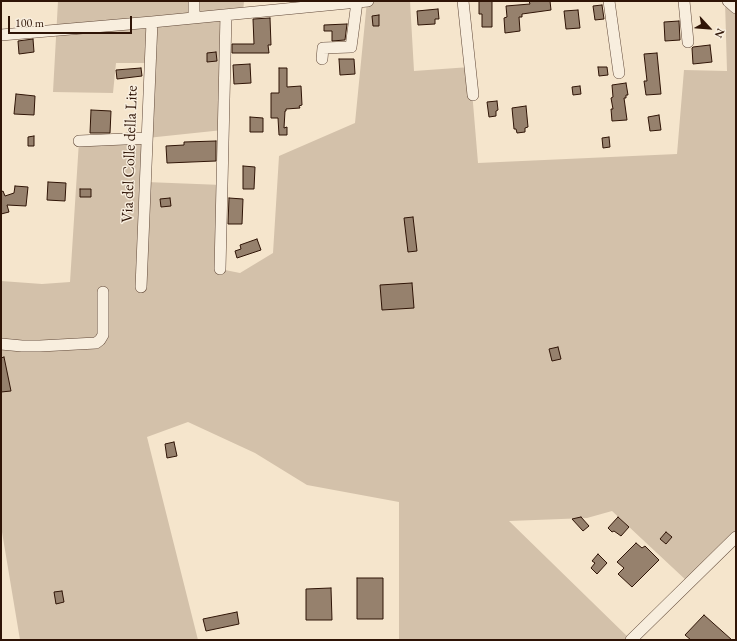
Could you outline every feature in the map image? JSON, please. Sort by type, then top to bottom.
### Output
[{"type":"street","points":[[194,1],[194,18]]},
{"type":"street","points":[[1,35],[226,15],[267,6],[365,1],[351,47],[323,48],[322,59]]},
{"type":"street","points":[[463,1],[473,95]]},
{"type":"street","points":[[609,1],[619,73]]},
{"type":"street","points":[[684,1],[688,42]]},
{"type":"street","points":[[728,1],[736,8]]},
{"type":"street","points":[[220,269],[226,15]]},
{"type":"street","name":"Via del Colle della Lite","points":[[141,286],[152,22]]},
{"type":"street","points":[[79,141],[147,138]]},
{"type":"street","points":[[1,344],[40,346],[96,343],[103,335],[103,292]]},
{"type":"street","points":[[631,640],[736,537]]},
{"type":"shaded area","points":[[58,1],[244,1],[243,13],[227,15],[223,130],[147,138],[150,63],[116,63],[113,93],[53,92]]},
{"type":"shaded area","points":[[288,1],[367,1],[295,8]]},
{"type":"shaded area","points":[[367,1],[410,1],[414,71],[470,67],[478,163],[677,154],[684,70],[727,71],[725,1],[736,1],[736,534],[688,582],[612,511],[587,518],[509,521],[631,640],[399,640],[399,502],[307,485],[255,453],[188,422],[147,437],[198,640],[20,640],[1,526],[1,281],[42,284],[70,282],[79,141],[147,138],[146,182],[222,185],[220,269],[240,273],[273,253],[279,156],[355,123]]},
{"type":"building","points":[[479,1],[492,1],[492,27],[482,27],[482,14],[479,14]]},
{"type":"building","points":[[529,1],[550,1],[551,10],[522,14],[522,17],[519,17],[520,31],[505,33],[504,18],[507,17],[506,6],[530,4]]},
{"type":"building","points":[[602,5],[604,19],[595,20],[593,6]]},
{"type":"building","points":[[438,9],[439,19],[435,19],[435,24],[418,25],[417,11]]},
{"type":"building","points":[[578,10],[580,28],[566,29],[564,11]]},
{"type":"building","points":[[379,15],[379,26],[373,26],[372,16]]},
{"type":"building","points":[[270,18],[271,45],[268,45],[269,53],[232,53],[232,44],[254,44],[253,19]]},
{"type":"building","points":[[679,21],[680,40],[665,41],[664,22]]},
{"type":"building","points":[[347,24],[345,40],[332,41],[332,31],[324,31],[324,25]]},
{"type":"building","points":[[33,39],[34,52],[19,54],[18,41]]},
{"type":"building","points":[[710,45],[712,62],[693,64],[692,48]]},
{"type":"building","points":[[216,52],[217,61],[207,62],[207,53]]},
{"type":"building","points":[[657,53],[661,94],[646,95],[644,81],[647,81],[644,54]]},
{"type":"building","points":[[339,59],[354,59],[355,74],[340,75]]},
{"type":"building","points":[[250,64],[251,83],[234,84],[233,65]]},
{"type":"building","points":[[598,67],[607,67],[608,75],[599,76]]},
{"type":"building","points":[[141,68],[142,76],[117,79],[116,70]]},
{"type":"building","points":[[279,68],[287,68],[287,87],[301,86],[302,105],[299,106],[300,108],[286,109],[285,111],[284,128],[287,127],[287,135],[279,135],[278,118],[271,118],[271,93],[279,93]]},
{"type":"building","points":[[626,83],[628,95],[624,98],[627,120],[612,121],[612,85]]},
{"type":"building","points":[[580,86],[581,94],[573,95],[572,87]]},
{"type":"building","points":[[16,94],[35,96],[34,115],[14,114]]},
{"type":"building","points":[[497,101],[498,110],[496,111],[496,116],[489,117],[487,102]]},
{"type":"building","points":[[526,106],[528,127],[525,128],[525,132],[517,133],[516,129],[514,129],[512,108]]},
{"type":"building","points":[[91,110],[111,111],[110,133],[90,133]]},
{"type":"building","points":[[659,115],[661,130],[650,131],[648,117]]},
{"type":"building","points":[[250,117],[263,118],[263,132],[250,132]]},
{"type":"building","points":[[34,136],[34,146],[28,146],[28,137]]},
{"type":"building","points":[[609,137],[610,147],[603,148],[602,138]]},
{"type":"building","points":[[216,141],[216,161],[167,163],[166,146],[184,145],[184,142]]},
{"type":"building","points":[[243,166],[255,167],[254,189],[243,189]]},
{"type":"building","points":[[48,182],[66,183],[65,201],[47,200]]},
{"type":"building","points":[[15,186],[28,187],[26,206],[7,205],[9,212],[1,214],[1,192],[3,191],[5,196],[14,193]]},
{"type":"building","points":[[80,189],[91,189],[91,197],[80,197]]},
{"type":"building","points":[[170,198],[171,206],[161,207],[160,199]]},
{"type":"building","points":[[229,198],[243,199],[242,224],[228,224]]},
{"type":"building","points":[[413,217],[417,251],[408,252],[404,218]]},
{"type":"building","points":[[257,239],[261,250],[237,258],[235,251],[241,249],[240,245]]},
{"type":"building","points":[[412,283],[414,308],[382,310],[380,285]]},
{"type":"building","points":[[558,347],[561,359],[552,361],[549,349]]},
{"type":"building","points":[[4,357],[11,391],[1,392],[1,358]]},
{"type":"building","points":[[174,442],[177,456],[167,458],[165,444]]},
{"type":"building","points":[[581,517],[589,526],[583,531],[572,519]]},
{"type":"building","points":[[618,517],[629,527],[621,536],[614,531],[612,532],[608,528]]},
{"type":"building","points":[[666,532],[672,537],[666,544],[660,539]]},
{"type":"building","points":[[636,543],[642,548],[645,546],[659,560],[632,587],[618,574],[624,568],[617,562]]},
{"type":"building","points":[[598,554],[607,563],[597,574],[591,568],[595,563],[592,561]]},
{"type":"building","points":[[357,578],[383,578],[383,619],[357,619]]},
{"type":"building","points":[[331,588],[332,620],[306,620],[306,589]]},
{"type":"building","points":[[62,591],[64,602],[56,604],[54,592]]},
{"type":"building","points":[[237,612],[239,624],[206,631],[203,619]]},
{"type":"building","points":[[704,615],[732,640],[691,640],[685,635]]}]
